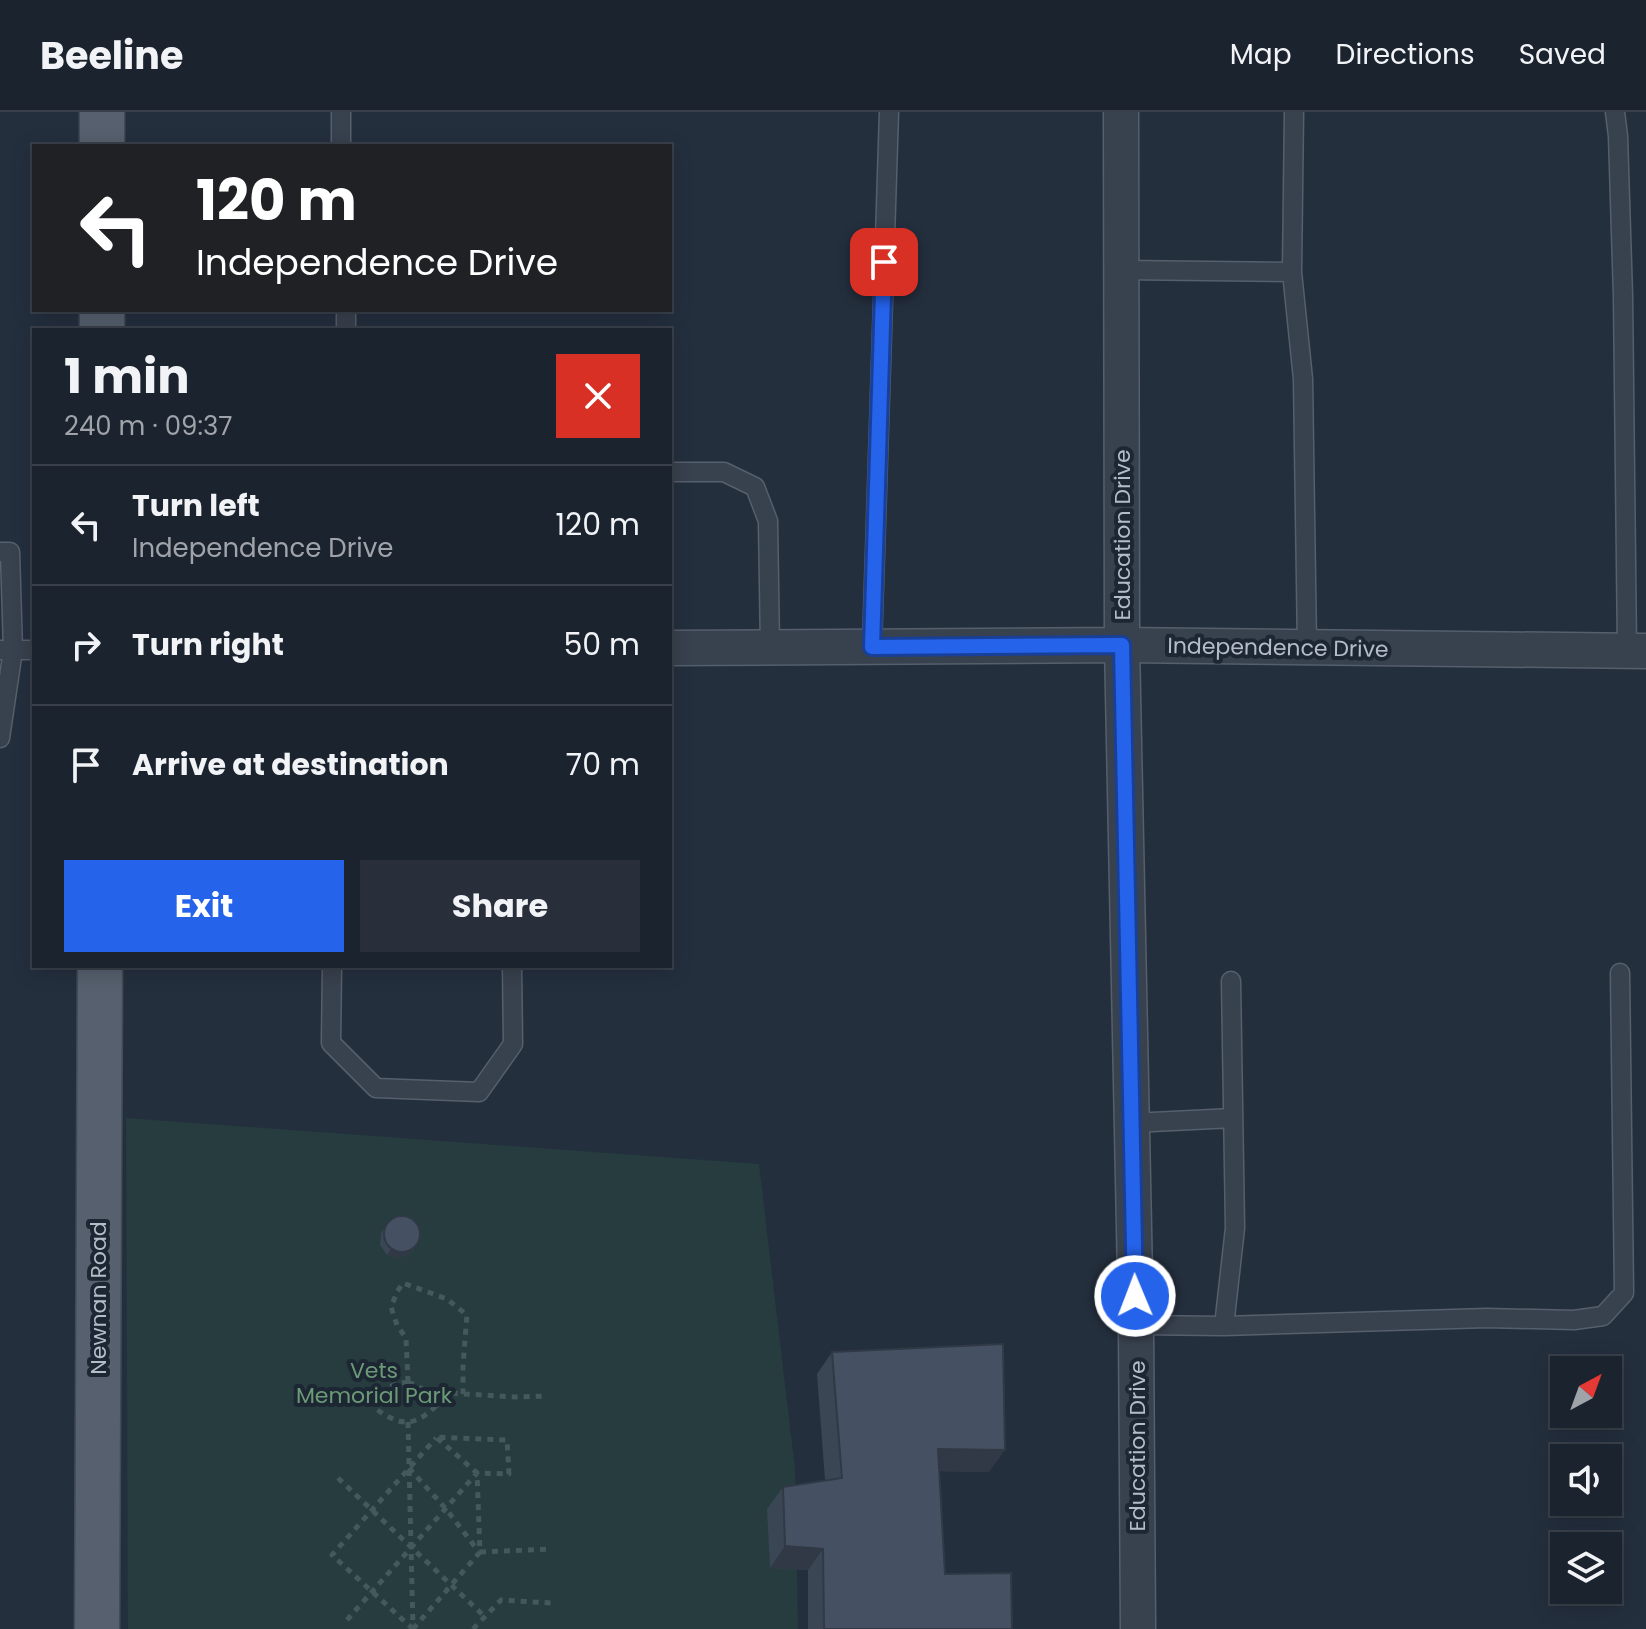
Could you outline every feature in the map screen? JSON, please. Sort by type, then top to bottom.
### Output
[{"type":"main road","points":[[102,112],[102,144]]},
{"type":"main road","name":"Newnan Road","points":[[97,1629],[100,968]]},
{"type":"street","name":"Education Drive","points":[[1121,112],[1122,645],[1136,1325],[1138,1629]]},
{"type":"street","name":"Independence Drive","points":[[672,648],[1122,645],[1636,651]]},
{"type":"lane","points":[[341,112],[341,144]]},
{"type":"lane","points":[[872,647],[889,112]]},
{"type":"lane","points":[[1294,112],[1292,272],[1303,379],[1307,648]]},
{"type":"lane","points":[[1615,112],[1636,651]]},
{"type":"lane","points":[[1122,270],[1292,272]]},
{"type":"lane","points":[[672,472],[724,472],[755,487],[768,521],[770,648]]},
{"type":"lane","points":[[0,552],[10,552],[0,738]]},
{"type":"lane","points":[[7,650],[32,650]]},
{"type":"lane","points":[[332,968],[331,1043],[376,1088],[479,1092],[513,1044],[512,968]]},
{"type":"lane","points":[[1136,1325],[1224,1326],[1487,1318],[1574,1320],[1603,1316],[1624,1293],[1620,973]]},
{"type":"lane","points":[[1224,1326],[1235,1228],[1231,981]]},
{"type":"lane","points":[[1132,1123],[1233,1118]]},
{"type":"path","points":[[408,1382],[406,1338],[397,1325],[391,1307],[403,1283],[447,1299],[467,1315],[463,1394]]},
{"type":"path","points":[[434,1408],[422,1387],[408,1382],[391,1385],[378,1396],[376,1409],[389,1418],[408,1422],[423,1418],[434,1408],[449,1393],[547,1396]]},
{"type":"path","points":[[408,1422],[413,1629]]},
{"type":"path","points":[[413,1629],[332,1555],[436,1437]]},
{"type":"path","points":[[436,1437],[507,1440],[509,1474],[477,1473],[436,1437]]},
{"type":"path","points":[[409,1468],[480,1552]]},
{"type":"path","points":[[347,1620],[477,1473]]},
{"type":"path","points":[[413,1629],[480,1552],[477,1473]]},
{"type":"path","points":[[338,1478],[484,1616]]},
{"type":"path","points":[[480,1552],[550,1549]]},
{"type":"path","points":[[473,1629],[501,1600],[551,1603]]},
{"type":"green space","name":"Vets Memorial Park","points":[[126,1118],[759,1164],[795,1469],[798,1629],[128,1629]]},
{"type":"building","points":[[402,1216],[415,1221],[420,1234],[415,1247],[402,1252],[389,1247],[384,1234],[389,1221]]},
{"type":"building","points":[[1003,1344],[1005,1450],[938,1449],[945,1574],[1011,1573],[1012,1629],[824,1629],[823,1549],[785,1546],[783,1487],[842,1478],[832,1352]]},
{"type":"route","points":[[884,262],[872,647],[1122,645],[1135,1296]]}]
